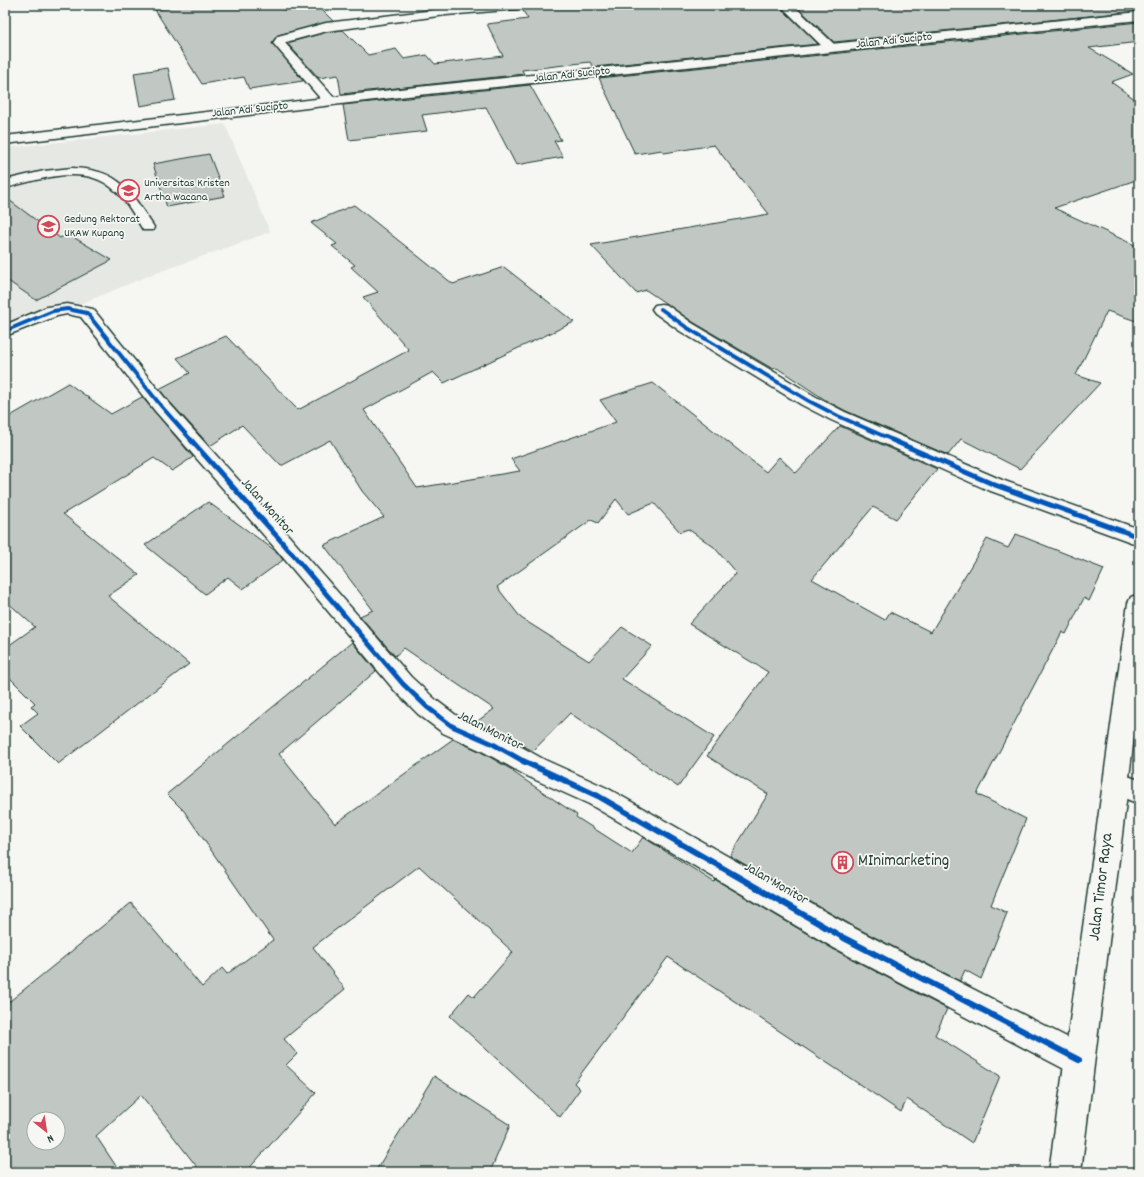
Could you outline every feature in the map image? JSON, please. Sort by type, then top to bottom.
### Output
[{"type":"main road","points":[[330,101],[280,43],[282,39],[326,27],[445,8],[518,5]]},
{"type":"main road","points":[[786,5],[830,47]]},
{"type":"main road","name":"Jalan Adi Sucipto","points":[[5,140],[330,101],[830,47],[1139,16]]},
{"type":"main road","name":"Jalan Monitor","points":[[5,331],[53,311],[67,309],[86,313],[162,407],[282,542],[403,684],[427,707],[452,726],[491,743],[536,768],[598,796],[844,938],[1079,1060]]},
{"type":"main road","points":[[661,309],[686,327],[809,401],[838,416],[995,485],[1139,537]]},
{"type":"main road","name":"Jalan Timor Raya","points":[[1065,1172],[1079,1060],[1127,787],[1139,603]]},
{"type":"lane","points":[[5,184],[48,174],[73,172],[94,173],[110,180],[127,196],[148,227]]},
{"type":"shaded area","name":"Universitas Kristen Artha Wacana","points":[[225,124],[270,232],[148,276],[5,335],[5,148]]},
{"type":"building","points":[[181,5],[279,5],[283,10],[307,5],[317,5],[333,21],[278,35],[272,42],[303,81],[249,89],[244,77],[202,84],[155,10]]},
{"type":"building","points":[[526,5],[778,5],[818,44],[594,67],[590,62],[522,70],[524,74],[341,94],[338,75],[319,78],[287,43],[327,32],[343,30],[368,55],[396,49],[404,59],[427,55],[435,64],[503,56],[487,24],[528,19],[522,9]]},
{"type":"building","points":[[795,5],[1138,5],[1138,11],[834,42]]},
{"type":"building","points":[[1139,22],[1139,42],[1089,48],[1133,74],[1111,82],[1139,102],[1139,179],[1054,208],[1139,247],[1139,322],[1107,311],[1076,375],[1100,383],[1020,469],[961,439],[948,455],[846,411],[827,401],[777,368],[773,369],[693,322],[646,290],[636,293],[591,245],[769,214],[714,145],[664,153],[662,150],[635,154],[599,78]]},
{"type":"building","points":[[168,68],[175,100],[140,106],[134,73]]},
{"type":"building","points":[[530,85],[561,140],[554,141],[563,157],[516,165],[486,107],[422,115],[427,131],[349,140],[343,105]]},
{"type":"building","points":[[209,154],[225,196],[167,207],[153,164]]},
{"type":"building","name":"Gedung Rektorat UKAW Kupang","points":[[5,197],[60,238],[68,234],[112,260],[36,300],[5,279]]},
{"type":"building","points":[[354,205],[453,284],[504,267],[574,322],[444,383],[433,372],[364,410],[417,488],[520,471],[511,459],[616,422],[600,400],[653,383],[766,472],[779,457],[796,473],[840,426],[937,469],[896,519],[873,507],[812,579],[885,620],[890,612],[931,632],[987,539],[1008,548],[1016,534],[1104,569],[1089,601],[1084,598],[1066,634],[1062,632],[977,794],[1026,819],[991,905],[1007,913],[981,979],[965,970],[960,981],[855,927],[730,856],[768,794],[707,756],[768,672],[689,624],[736,573],[714,547],[688,529],[680,532],[654,503],[628,514],[616,499],[598,523],[591,520],[497,587],[521,618],[589,661],[622,627],[652,646],[622,679],[714,737],[678,787],[570,713],[533,751],[501,734],[475,723],[494,709],[404,648],[395,656],[360,616],[373,610],[324,545],[384,517],[362,491],[330,440],[281,466],[242,425],[210,446],[159,389],[190,373],[177,358],[226,336],[298,410],[409,350],[363,297],[378,292],[351,267],[355,265],[332,246],[337,244],[311,223]]},
{"type":"building","points":[[68,383],[111,414],[142,397],[193,457],[172,471],[154,458],[63,514],[139,575],[108,596],[189,664],[58,764],[20,726],[38,713],[31,706],[35,703],[5,673],[5,648],[35,627],[5,600],[5,419]]},
{"type":"building","points":[[208,502],[277,552],[283,560],[243,589],[228,577],[205,594],[145,545]]},
{"type":"building","points":[[352,642],[376,671],[279,754],[335,824],[453,739],[481,752],[514,771],[513,772],[577,815],[576,817],[632,853],[643,837],[714,882],[716,880],[833,949],[947,1009],[935,1035],[1000,1076],[972,1143],[907,1099],[901,1112],[668,957],[574,1083],[580,1089],[560,1117],[450,1016],[469,993],[474,997],[513,952],[419,866],[313,947],[345,989],[284,1039],[297,1054],[286,1065],[316,1093],[246,1172],[201,1172],[141,1095],[96,1136],[120,1172],[5,1172],[5,1005],[131,903],[202,987],[222,968],[227,974],[273,940],[184,811],[167,794]]},
{"type":"building","points":[[434,1076],[510,1125],[490,1172],[375,1172]]},
{"type":"cycle path","points":[[5,331],[53,311],[67,309],[87,313],[162,407],[282,542],[403,684],[427,707],[452,726],[491,743],[536,768],[598,796],[844,938],[1079,1060]]},
{"type":"cycle path","points":[[661,309],[686,327],[809,401],[838,416],[995,485],[1139,537]]},
{"type":"place","name":"Universitas Kristen Artha Wacana","points":[[129,190]]},
{"type":"place","name":"Gedung Rektorat UKAW Kupang","points":[[49,226]]},
{"type":"place","name":"MInimarketing","points":[[843,862]]}]
